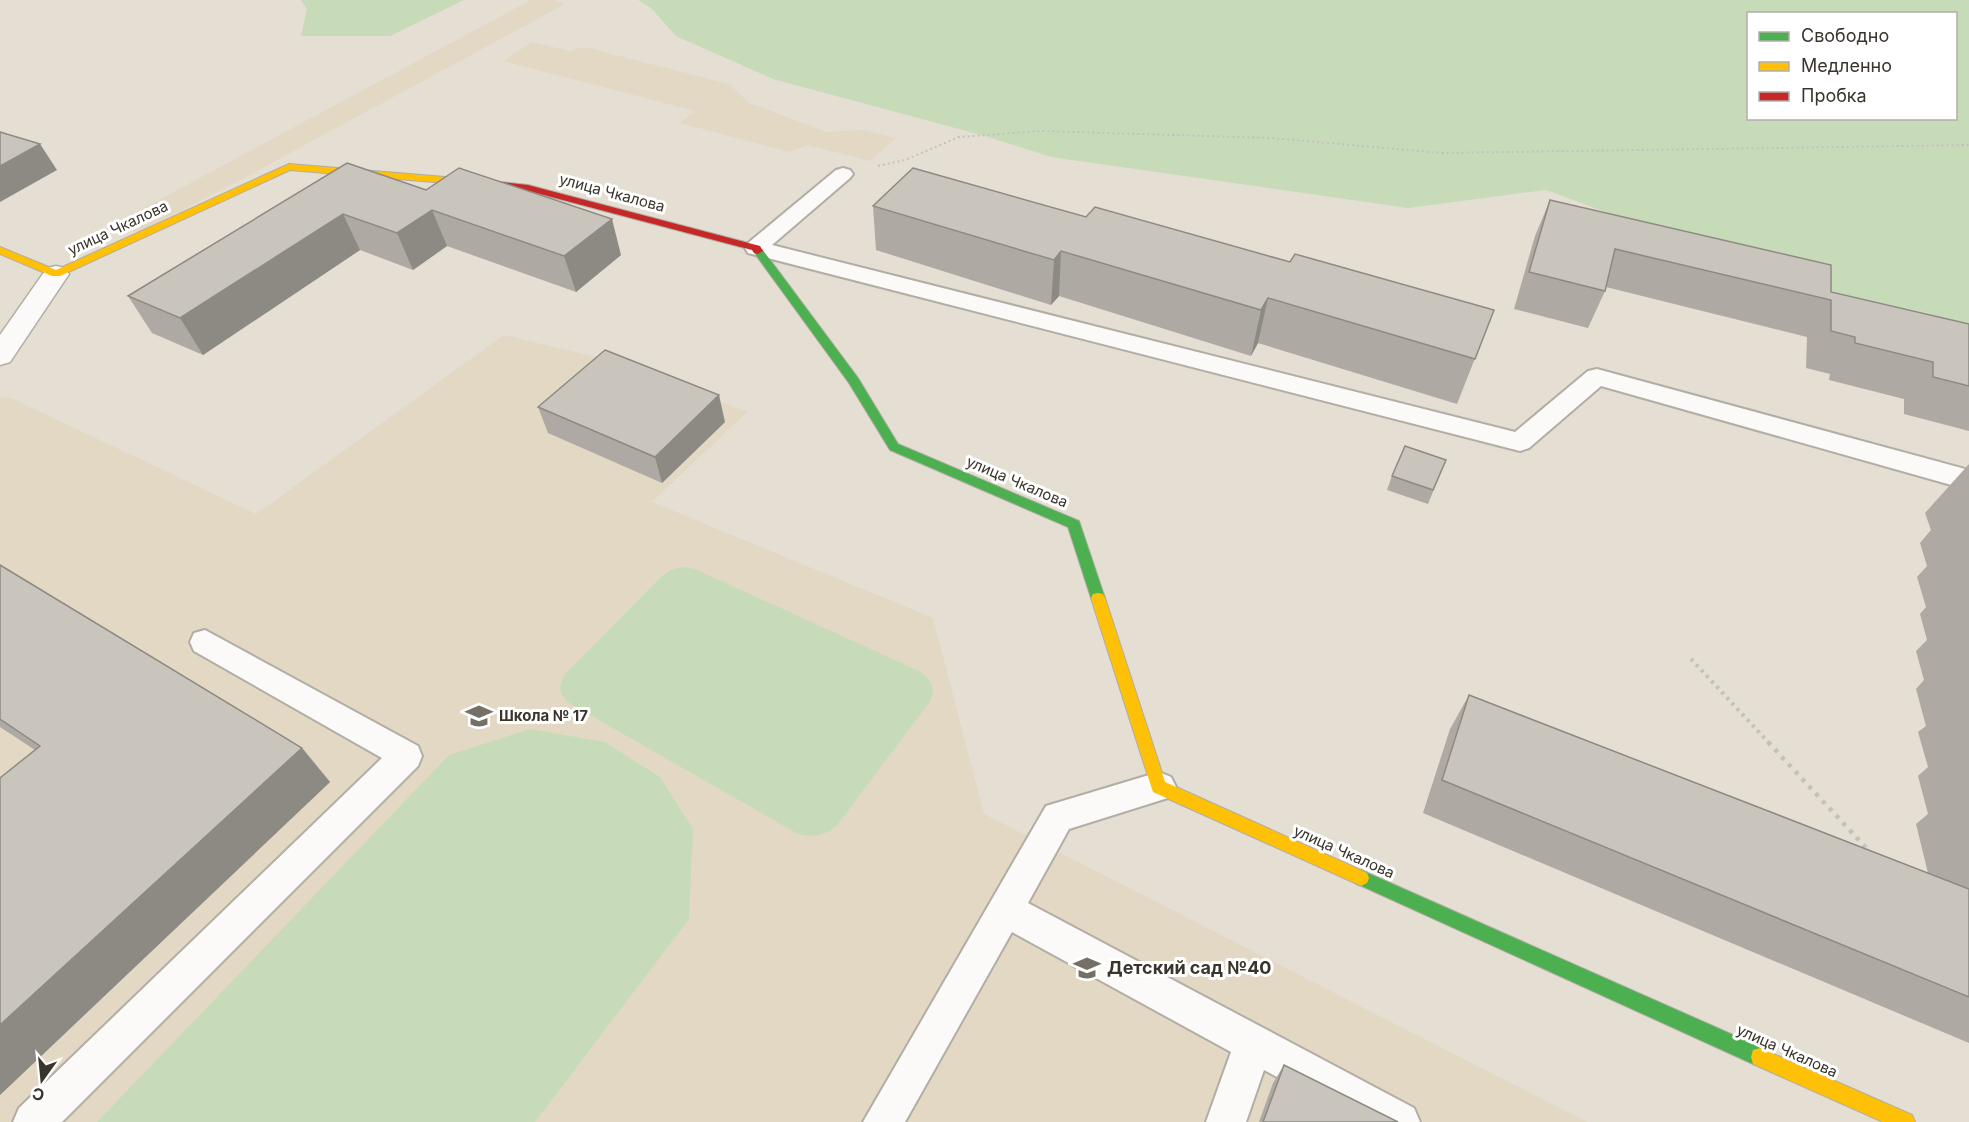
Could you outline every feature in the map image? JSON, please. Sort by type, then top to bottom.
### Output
[{"type":"street","name":"улица Чкалова","points":[[56,274],[289,167],[525,187],[756,248],[854,381],[894,447],[1074,525],[1159,787],[1905,1122]]},
{"type":"street","points":[[0,250],[56,274],[1,356]]},
{"type":"lane","points":[[756,248],[843,174]]},
{"type":"lane","points":[[756,248],[1520,442],[1597,377],[1969,480]]},
{"type":"lane","points":[[33,1122],[406,756],[205,642]]},
{"type":"lane","points":[[883,1122],[1058,817],[1159,787]]},
{"type":"lane","points":[[1005,909],[1400,1122]]},
{"type":"lane","points":[[1226,1122],[1254,1043]]},
{"type":"path","points":[[843,174],[905,160],[959,137],[1041,131],[1272,138],[1441,153],[1969,145]]},
{"type":"path","points":[[1691,659],[1873,856]]},
{"type":"shaded area","points":[[531,0],[554,0],[565,4],[244,178],[137,233],[116,223]]},
{"type":"shaded area","points":[[532,42],[569,51],[584,47],[729,84],[749,103],[827,132],[863,130],[896,138],[870,161],[808,145],[789,152],[680,123],[695,111],[503,61]]},
{"type":"shaded area","name":"Школа № 17","points":[[504,335],[612,361],[747,412],[652,502],[933,618],[984,814],[1587,1122],[0,1122],[0,397],[11,398],[256,514]]},
{"type":"green space","points":[[301,0],[464,0],[390,36],[301,36],[307,9]]},
{"type":"green space","points":[[638,0],[1969,0],[1969,328],[1928,313],[1807,287],[1546,190],[1408,208],[1051,157],[985,136],[773,79],[676,36],[651,8]]},
{"type":"green space","points":[[683,567],[695,569],[919,671],[931,684],[933,691],[931,700],[838,824],[829,831],[815,836],[798,834],[569,703],[561,693],[560,686],[565,674],[660,578],[670,570]]},
{"type":"green space","points":[[530,729],[605,742],[660,777],[693,829],[689,919],[535,1122],[97,1122],[449,755]]},
{"type":"building","points":[[0,132],[40,144],[0,166]]},
{"type":"building","points":[[347,163],[426,190],[459,168],[612,219],[564,256],[432,210],[397,233],[343,214],[180,318],[128,296]]},
{"type":"building","points":[[913,168],[1086,217],[1095,207],[1290,262],[1295,254],[1494,310],[1475,359],[1268,298],[1261,310],[1061,251],[1054,260],[873,206]]},
{"type":"building","points":[[1550,200],[1831,265],[1831,292],[1969,324],[1969,386],[1933,377],[1933,362],[1855,343],[1855,337],[1831,331],[1831,300],[1615,249],[1605,291],[1529,272]]},
{"type":"building","points":[[605,350],[719,395],[655,457],[538,407]]},
{"type":"building","points":[[1405,446],[1446,460],[1433,490],[1392,476]]},
{"type":"building","points":[[0,565],[302,748],[0,1025],[0,778],[40,746],[0,719]]},
{"type":"building","points":[[1469,695],[1969,889],[1969,997],[1442,780]]},
{"type":"building","points":[[1284,1065],[1398,1122],[1263,1122]]},
{"type":"traffic: fast","points":[[758,251],[854,381],[894,447],[1074,524],[1098,598]]},
{"type":"traffic: fast","points":[[1361,878],[1760,1057]]},
{"type":"traffic: slow","points":[[0,250],[56,274],[289,167],[493,184]]},
{"type":"traffic: slow","points":[[1098,598],[1159,787],[1361,878]]},
{"type":"traffic: slow","points":[[1760,1057],[1905,1122]]},
{"type":"traffic: jam","points":[[493,184],[525,187],[756,248],[758,251]]},
{"type":"place","name":"Школа № 17","points":[[479,716]]},
{"type":"place","name":"Детский сад №40","points":[[1087,968]]}]
